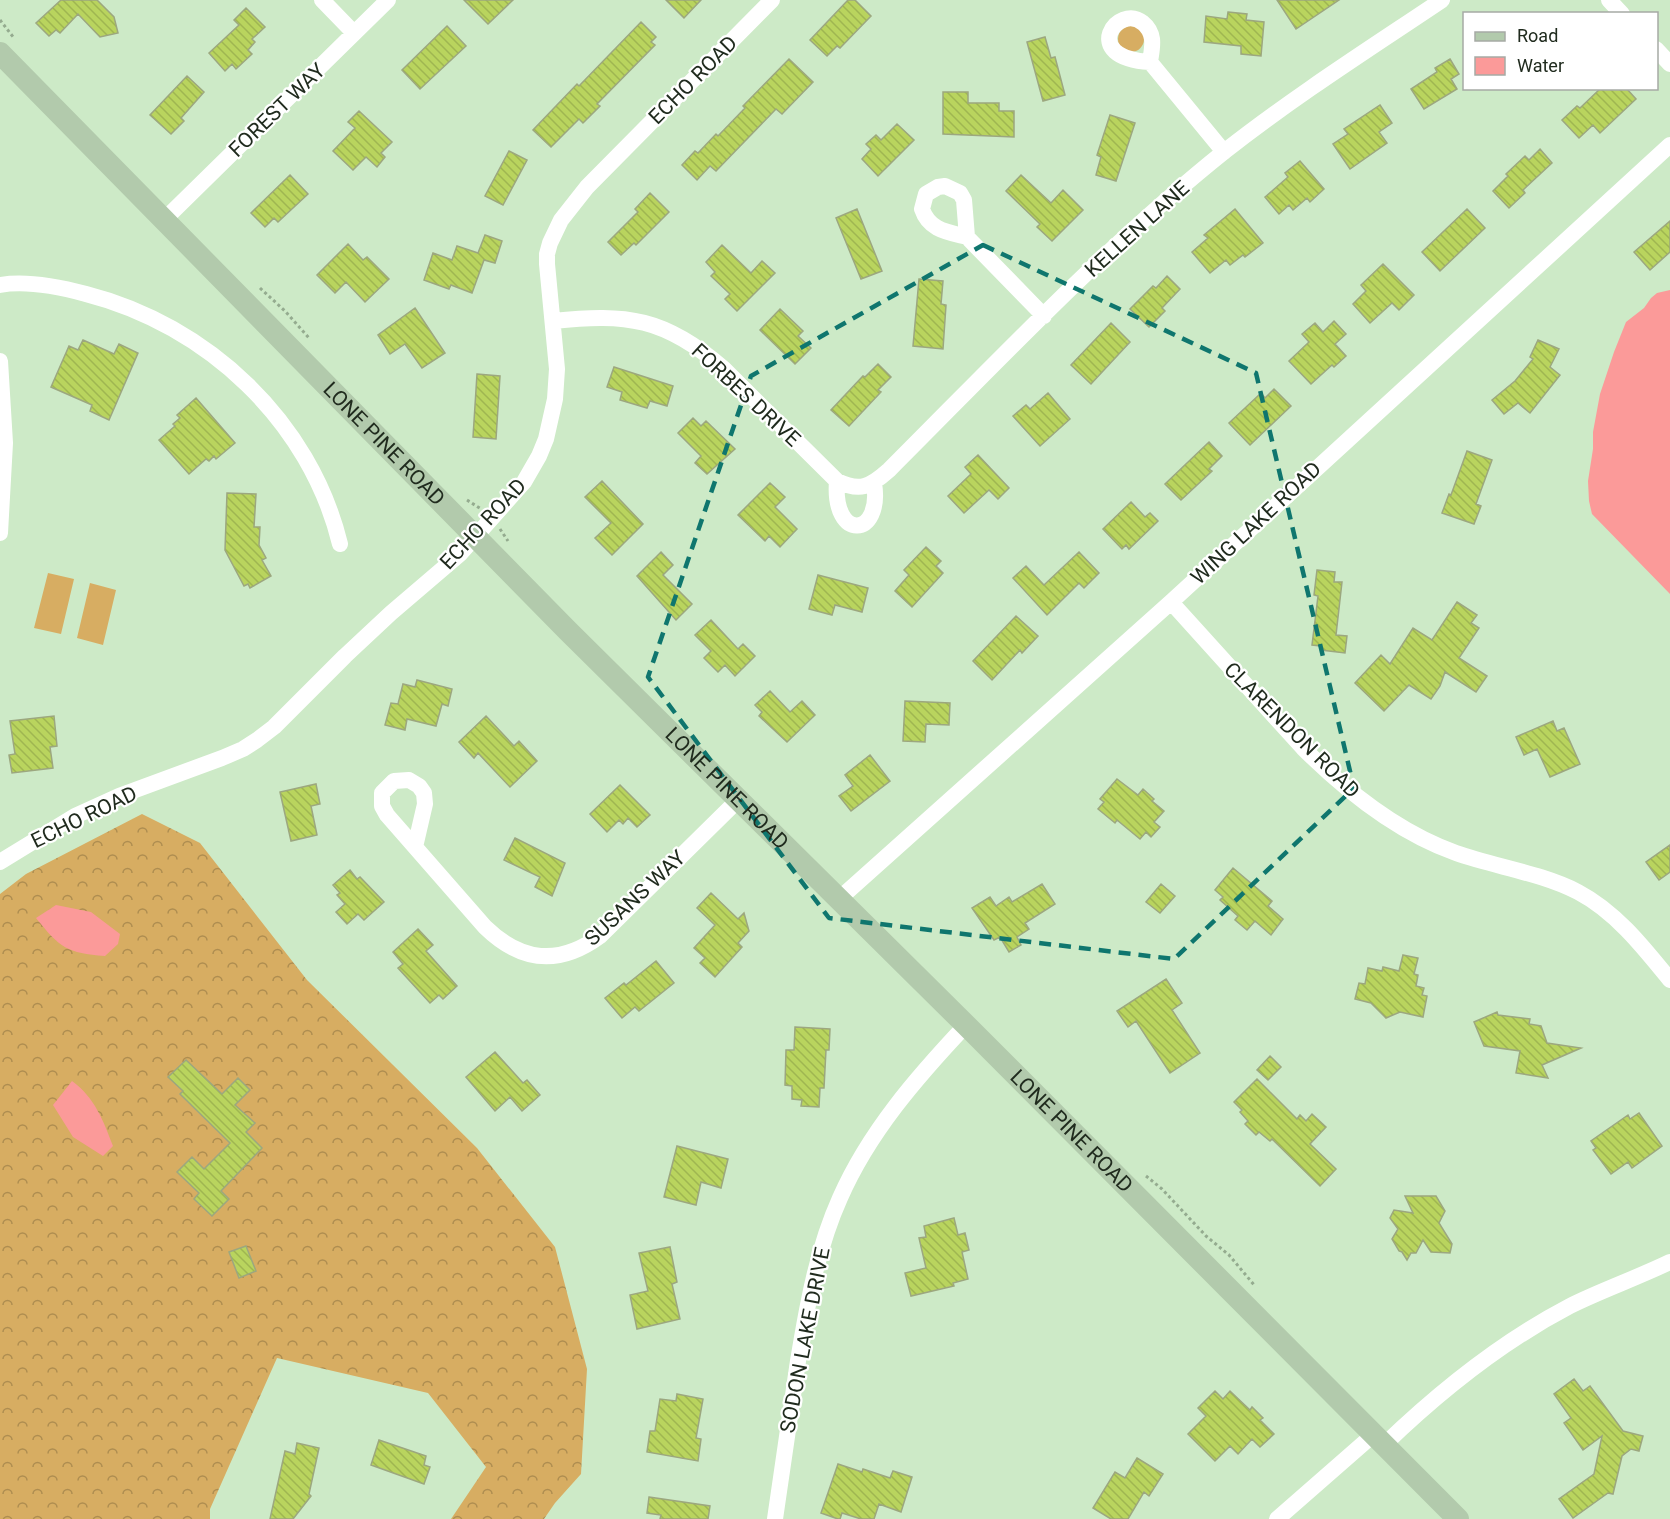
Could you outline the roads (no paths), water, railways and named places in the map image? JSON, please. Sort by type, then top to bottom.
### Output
[{"type":"street","points":[[322,0],[354,33]]},
{"type":"street","name":"FOREST WAY","points":[[165,219],[388,0]]},
{"type":"street","name":"ECHO ROAD","points":[[0,862],[75,816],[119,796],[222,758],[258,740],[384,620],[460,554],[524,482],[546,439],[556,383],[548,276],[548,254],[555,232],[569,209],[587,188],[772,0]]},
{"type":"street","name":"KELLEN LANE","points":[[866,485],[1137,226],[1224,152],[1315,84],[1442,0]]},
{"type":"street","points":[[1609,0],[1621,12]]},
{"type":"street","points":[[1658,51],[1670,64]]},
{"type":"street","name":"LONE PINE ROAD","points":[[0,53],[568,631],[966,1025],[1458,1519]]},
{"type":"street","points":[[1150,62],[1224,152]]},
{"type":"street","name":"WING LAKE ROAD","points":[[839,899],[1171,602],[1670,144]]},
{"type":"street","points":[[967,237],[1044,316]]},
{"type":"street","points":[[0,285],[45,286],[107,299],[136,310],[191,338],[217,357],[256,393],[294,440],[319,483],[334,521],[340,544]]},
{"type":"street","name":"FORBES DRIVE","points":[[553,321],[590,317],[621,318],[656,326],[684,339],[706,353],[723,368],[837,481],[847,486],[866,485]]},
{"type":"street","points":[[0,361],[5,443],[0,533]]},
{"type":"street","points":[[837,481],[839,511],[843,518],[852,525],[861,525],[872,515],[876,494],[866,485]]},
{"type":"street","name":"CLARENDON ROAD","points":[[1171,602],[1303,748],[1325,770],[1366,804],[1418,836],[1454,853],[1545,879],[1578,892],[1598,905],[1619,924],[1670,980]]},
{"type":"street","name":"SUSANS WAY","points":[[415,847],[495,937],[514,949],[528,954],[552,957],[578,949],[600,936],[738,800]]},
{"type":"street","name":"SODON LAKE DRIVE","points":[[775,1519],[803,1332],[827,1232],[845,1188],[872,1140],[921,1075],[966,1025]]},
{"type":"street","points":[[1277,1519],[1502,1347],[1540,1323],[1601,1291],[1670,1262]]},
{"type":"water","points":[[1670,290],[1670,594],[1592,514],[1588,481],[1600,394],[1626,322],[1644,308],[1657,293]]},
{"type":"water","points":[[56,905],[91,912],[120,934],[118,944],[105,956],[73,951],[65,947],[36,918]]},
{"type":"water","points":[[72,1081],[87,1095],[106,1127],[113,1146],[103,1156],[73,1137],[53,1105]]}]
